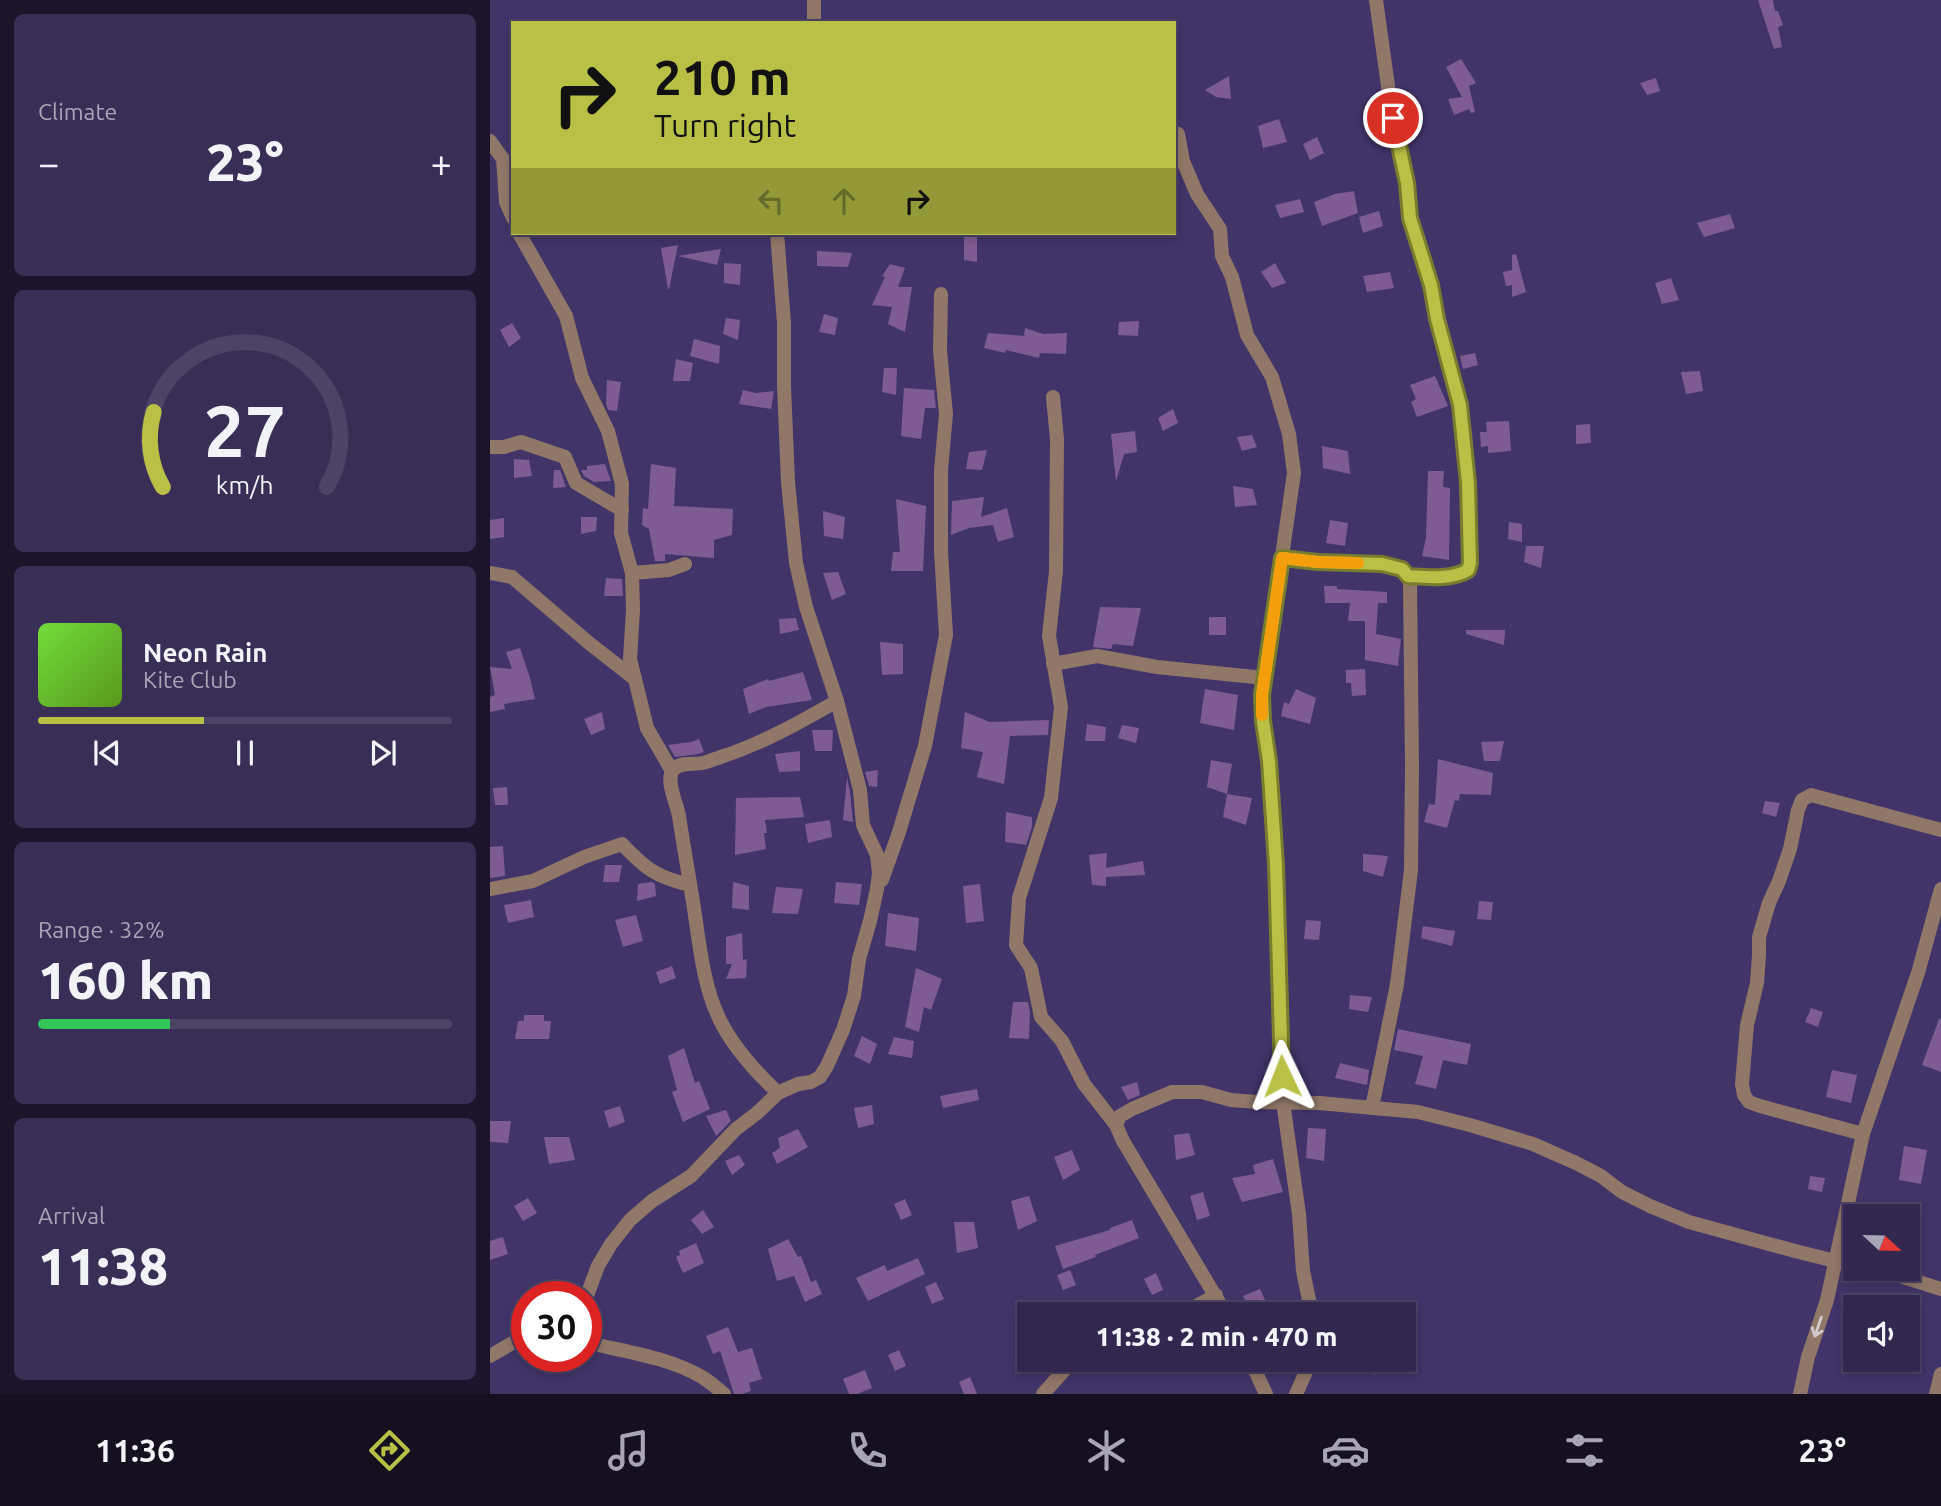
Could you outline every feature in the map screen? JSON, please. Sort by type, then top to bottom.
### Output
[{"type":"street","points":[[814,0],[814,21]]},
{"type":"street","points":[[1376,0],[1389,93],[1407,183],[1410,218],[1431,285],[1437,319],[1460,405],[1468,483],[1468,570],[1461,574],[1408,576]]},
{"type":"street","points":[[1178,134],[1183,161],[1197,194],[1220,229],[1222,256],[1232,276],[1247,335],[1272,377],[1289,434],[1294,473],[1262,695],[1276,864],[1283,1102],[1299,1214],[1303,1271],[1309,1302]]},
{"type":"street","points":[[490,141],[503,159],[506,202],[511,213]]},
{"type":"street","points":[[520,235],[566,316],[582,378],[608,430],[622,484],[621,533],[632,573],[631,659],[647,728],[672,771]]},
{"type":"street","points":[[592,1281],[611,1244],[630,1220],[691,1176],[736,1129],[757,1114],[778,1093],[820,1077],[843,1030],[854,996],[859,959],[879,873],[877,855],[863,825],[860,790],[838,701],[806,607],[796,563],[788,482],[784,323],[777,235]]},
{"type":"street","points":[[874,901],[899,832],[925,746],[946,635],[941,551],[941,470],[946,414],[940,351],[941,295]]},
{"type":"street","points":[[1053,397],[1057,439],[1056,571],[1049,636],[1060,707],[1051,799],[1019,898],[1016,945],[1031,968],[1041,1017],[1062,1041],[1084,1084],[1116,1125],[1123,1142],[1220,1302]]},
{"type":"street","points":[[490,447],[504,447],[521,442],[565,457],[576,483],[622,510]]},
{"type":"street","points":[[1282,558],[1382,564],[1402,569],[1408,576],[1411,596],[1411,870],[1397,984],[1373,1108]]},
{"type":"street","points":[[632,573],[668,570],[685,564]]},
{"type":"street","points":[[490,573],[512,577],[635,679]]},
{"type":"street","points":[[1053,664],[1097,656],[1148,665],[1264,678]]},
{"type":"street","points":[[778,1093],[757,1073],[720,1020],[713,1002],[700,952],[678,806],[670,781],[672,771],[678,766],[701,764],[739,751],[838,701]]},
{"type":"street","points":[[1863,1134],[1760,1106],[1749,1102],[1744,1095],[1742,1084],[1747,1025],[1757,983],[1759,937],[1769,902],[1790,849],[1802,800],[1811,795],[1941,830]]},
{"type":"street","points":[[490,889],[533,881],[584,857],[622,844],[643,867],[669,880],[690,885]]},
{"type":"street","points":[[1800,1394],[1808,1357],[1827,1300],[1863,1134],[1918,973],[1941,889]]},
{"type":"street","points":[[1116,1125],[1120,1116],[1172,1092],[1202,1092],[1231,1100],[1418,1112],[1533,1144],[1601,1176],[1622,1192],[1689,1222],[1843,1263]]},
{"type":"street","points":[[1916,1281],[1941,1289]]},
{"type":"street","points":[[1203,1302],[1216,1295]]},
{"type":"street","points":[[490,1356],[511,1344]]},
{"type":"street","points":[[602,1346],[682,1368],[704,1378],[724,1394]]},
{"type":"street","points":[[1044,1394],[1063,1372]]},
{"type":"street","points":[[1256,1372],[1266,1394]]},
{"type":"street","points":[[1296,1394],[1307,1372]]},
{"type":"street","points":[[1936,1394],[1941,1374]]},
{"type":"building","points":[[1758,0],[1773,0],[1775,11],[1778,11],[1783,25],[1778,27],[1782,47],[1774,49]]},
{"type":"building","points":[[1461,59],[1476,83],[1469,86],[1475,112],[1471,113],[1469,109],[1454,115],[1448,99],[1462,97],[1446,67]]},
{"type":"building","points":[[1229,76],[1231,99],[1216,97],[1205,90]]},
{"type":"building","points":[[1656,78],[1660,91],[1647,95],[1640,83]]},
{"type":"building","points":[[1279,119],[1287,142],[1263,148],[1258,126]]},
{"type":"building","points":[[1317,137],[1324,153],[1310,160],[1303,144]]},
{"type":"building","points":[[1354,191],[1358,213],[1322,226],[1314,202],[1335,194]]},
{"type":"building","points":[[1300,199],[1304,212],[1280,218],[1275,205]]},
{"type":"building","points":[[1379,211],[1383,226],[1363,233],[1359,217]]},
{"type":"building","points":[[1730,214],[1735,228],[1704,237],[1697,223]]},
{"type":"building","points":[[964,236],[977,237],[977,262],[964,260]]},
{"type":"building","points":[[678,245],[669,289],[668,289],[661,248]]},
{"type":"building","points":[[721,249],[717,265],[678,256]]},
{"type":"building","points":[[817,251],[852,253],[848,267],[817,266]]},
{"type":"building","points":[[1516,254],[1526,292],[1512,297],[1512,285],[1506,286],[1503,272],[1512,270],[1512,255]]},
{"type":"building","points":[[724,263],[741,264],[740,285],[724,283]]},
{"type":"building","points":[[1275,263],[1286,283],[1272,288],[1261,272]]},
{"type":"building","points":[[890,264],[905,268],[898,287],[912,287],[905,332],[888,324],[892,307],[872,305],[885,277],[882,276]]},
{"type":"building","points":[[1390,272],[1394,288],[1367,292],[1363,276]]},
{"type":"building","points":[[1671,278],[1679,300],[1662,304],[1655,283]]},
{"type":"building","points":[[824,314],[838,318],[835,335],[819,332]]},
{"type":"building","points":[[726,318],[740,320],[738,340],[723,334]]},
{"type":"building","points":[[1139,321],[1138,336],[1118,335],[1119,322]]},
{"type":"building","points":[[512,323],[521,338],[509,347],[500,330]]},
{"type":"building","points":[[1025,328],[1043,334],[1067,333],[1066,354],[1040,353],[1039,358],[984,348],[988,333],[1024,336]]},
{"type":"building","points":[[694,339],[720,346],[719,364],[690,356]]},
{"type":"building","points":[[1475,353],[1478,365],[1463,369],[1460,356]]},
{"type":"building","points":[[676,359],[693,363],[690,381],[673,381]]},
{"type":"building","points":[[884,368],[897,368],[896,395],[882,392]]},
{"type":"building","points":[[1700,371],[1703,391],[1686,394],[1681,372]]},
{"type":"building","points":[[1435,376],[1448,406],[1417,417],[1411,402],[1416,399],[1410,385]]},
{"type":"building","points":[[607,380],[621,382],[617,411],[608,410],[606,404]]},
{"type":"building","points":[[904,388],[934,390],[936,408],[925,408],[921,439],[901,436]]},
{"type":"building","points":[[743,390],[756,393],[774,391],[771,409],[739,404]]},
{"type":"building","points":[[1173,409],[1178,423],[1163,431],[1158,418]]},
{"type":"building","points":[[1509,421],[1511,451],[1488,453],[1488,446],[1481,447],[1480,432],[1487,432],[1486,422]]},
{"type":"building","points":[[1590,424],[1591,443],[1576,444],[1576,425]]},
{"type":"building","points":[[1135,431],[1137,452],[1124,454],[1116,481],[1111,434]]},
{"type":"building","points":[[1252,435],[1257,447],[1242,451],[1237,437]]},
{"type":"building","points":[[1322,446],[1348,451],[1350,474],[1323,468]]},
{"type":"building","points":[[987,450],[982,470],[966,469],[969,452]]},
{"type":"building","points":[[514,459],[529,460],[532,476],[514,478]]},
{"type":"building","points":[[605,464],[611,481],[594,482],[584,476],[581,470],[587,470],[587,466]]},
{"type":"building","points":[[651,464],[676,468],[674,506],[733,509],[732,535],[714,540],[714,558],[665,554],[665,561],[655,561],[649,529],[642,525],[643,508],[648,509]]},
{"type":"building","points":[[554,470],[560,470],[566,487],[553,488]]},
{"type":"building","points":[[1428,471],[1444,471],[1443,487],[1450,488],[1449,560],[1422,556],[1426,538]]},
{"type":"building","points":[[1233,486],[1253,489],[1257,505],[1235,507]]},
{"type":"building","points":[[984,497],[981,517],[1007,508],[1014,537],[998,542],[993,525],[969,528],[951,535],[952,501]]},
{"type":"building","points":[[896,499],[926,506],[923,571],[891,571],[893,552],[900,552]]},
{"type":"building","points":[[823,511],[845,517],[843,539],[824,536]]},
{"type":"building","points":[[581,517],[597,517],[596,531],[581,534]]},
{"type":"building","points":[[504,518],[504,537],[490,539],[490,520]]},
{"type":"building","points":[[1330,520],[1348,523],[1345,546],[1326,543]]},
{"type":"building","points":[[1509,522],[1522,524],[1522,542],[1508,539]]},
{"type":"building","points":[[1526,546],[1544,546],[1541,568],[1524,562]]},
{"type":"building","points":[[838,572],[846,594],[832,600],[823,573]]},
{"type":"building","points":[[606,578],[622,579],[623,596],[604,596]]},
{"type":"building","points":[[1324,586],[1387,592],[1387,603],[1378,603],[1376,634],[1401,639],[1398,666],[1365,660],[1365,621],[1348,621],[1350,603],[1325,603]]},
{"type":"building","points":[[1100,607],[1141,608],[1133,646],[1113,644],[1111,649],[1093,647]]},
{"type":"building","points":[[1209,617],[1226,617],[1226,635],[1209,635]]},
{"type":"building","points":[[796,618],[799,630],[780,634],[779,619]]},
{"type":"building","points":[[1466,630],[1505,630],[1504,645],[1466,634]]},
{"type":"building","points":[[880,642],[903,644],[903,674],[882,675]]},
{"type":"building","points":[[520,648],[535,699],[504,704],[505,709],[490,712],[490,697],[495,695],[490,667],[512,669],[506,652]]},
{"type":"building","points":[[1365,669],[1366,695],[1352,696],[1351,683],[1346,683],[1346,670]]},
{"type":"building","points":[[803,672],[812,700],[766,707],[749,714],[743,689],[768,679],[769,681]]},
{"type":"building","points":[[1205,689],[1238,695],[1234,730],[1200,723]]},
{"type":"building","points":[[1296,689],[1316,698],[1310,724],[1281,716],[1284,702],[1289,704]]},
{"type":"building","points":[[602,712],[605,729],[591,735],[584,719]]},
{"type":"building","points":[[965,712],[990,722],[1049,720],[1048,735],[1010,736],[1004,784],[977,777],[983,752],[961,748]]},
{"type":"building","points":[[1087,724],[1106,727],[1105,741],[1085,741]]},
{"type":"building","points":[[1122,725],[1139,728],[1136,743],[1118,738]]},
{"type":"building","points":[[812,730],[833,730],[832,751],[815,751]]},
{"type":"building","points":[[699,739],[704,752],[698,754],[675,757],[668,745],[691,742]]},
{"type":"building","points":[[1504,741],[1500,761],[1484,761],[1481,742]]},
{"type":"building","points":[[800,751],[800,771],[779,772],[775,754]]},
{"type":"building","points":[[1438,759],[1493,773],[1491,795],[1460,794],[1459,801],[1455,800],[1447,828],[1424,822],[1429,804],[1435,805]]},
{"type":"building","points":[[1211,760],[1232,764],[1227,794],[1207,787]]},
{"type":"building","points":[[878,770],[877,787],[869,786],[865,772]]},
{"type":"building","points":[[847,777],[850,792],[853,822],[843,820]]},
{"type":"building","points":[[507,787],[508,805],[495,805],[493,788]]},
{"type":"building","points":[[1227,794],[1252,798],[1246,825],[1223,817]]},
{"type":"building","points":[[800,797],[804,817],[765,820],[766,849],[735,855],[736,798]]},
{"type":"building","points":[[1765,801],[1780,803],[1776,817],[1762,813]]},
{"type":"building","points":[[1006,812],[1032,817],[1026,845],[1005,842]]},
{"type":"building","points":[[830,820],[832,837],[808,843],[805,824]]},
{"type":"building","points":[[503,846],[505,876],[490,878],[490,847]]},
{"type":"building","points":[[1107,853],[1106,868],[1143,861],[1145,875],[1106,877],[1106,886],[1092,885],[1089,855]]},
{"type":"building","points":[[1363,854],[1388,856],[1383,877],[1363,871]]},
{"type":"building","points":[[605,865],[622,865],[619,882],[603,882]]},
{"type":"building","points":[[733,882],[749,886],[749,910],[732,908]]},
{"type":"building","points":[[836,882],[862,884],[859,905],[834,903]]},
{"type":"building","points":[[638,884],[655,884],[656,896],[637,901]]},
{"type":"building","points":[[980,884],[984,921],[966,923],[963,886]]},
{"type":"building","points":[[776,887],[803,889],[798,914],[772,913]]},
{"type":"building","points":[[531,900],[534,917],[508,923],[504,905]]},
{"type":"building","points":[[1479,901],[1493,902],[1491,920],[1477,919]]},
{"type":"building","points":[[888,913],[919,918],[916,951],[885,946]]},
{"type":"building","points":[[636,915],[643,941],[623,947],[615,920]]},
{"type":"building","points":[[1306,920],[1321,921],[1319,940],[1304,939]]},
{"type":"building","points":[[1423,926],[1455,931],[1452,946],[1421,938]]},
{"type":"building","points":[[742,933],[743,960],[747,959],[746,978],[726,979],[732,964],[726,964],[726,937]]},
{"type":"building","points":[[672,966],[676,978],[660,984],[656,972]]},
{"type":"building","points":[[916,968],[942,979],[931,1010],[924,1007],[919,1032],[905,1027]]},
{"type":"building","points":[[1350,995],[1372,997],[1368,1012],[1349,1009]]},
{"type":"building","points":[[1013,1002],[1028,1002],[1029,1039],[1009,1038]]},
{"type":"building","points":[[1811,1008],[1823,1012],[1818,1027],[1805,1022]]},
{"type":"building","points":[[524,1015],[544,1015],[544,1021],[551,1021],[549,1039],[515,1039],[518,1021],[524,1021]]},
{"type":"building","points":[[1941,1019],[1941,1072],[1922,1065]]},
{"type":"building","points":[[1398,1029],[1471,1044],[1467,1065],[1443,1060],[1436,1089],[1415,1084],[1423,1056],[1394,1050]]},
{"type":"building","points":[[862,1036],[877,1044],[870,1064],[854,1056]]},
{"type":"building","points":[[894,1037],[914,1041],[912,1058],[888,1054]]},
{"type":"building","points":[[684,1048],[695,1083],[699,1081],[710,1109],[683,1122],[672,1092],[677,1090],[668,1056]]},
{"type":"building","points":[[1340,1063],[1369,1070],[1367,1085],[1335,1078]]},
{"type":"building","points":[[1832,1070],[1857,1075],[1851,1103],[1826,1097]]},
{"type":"building","points":[[1137,1082],[1140,1095],[1128,1100],[1121,1087]]},
{"type":"building","points":[[977,1089],[979,1100],[943,1108],[940,1096]]},
{"type":"building","points":[[872,1105],[874,1124],[858,1128],[854,1108]]},
{"type":"building","points":[[620,1106],[625,1122],[609,1128],[604,1111]]},
{"type":"building","points":[[726,1110],[731,1121],[716,1136],[706,1116]]},
{"type":"building","points":[[490,1121],[511,1121],[508,1143],[490,1142]]},
{"type":"building","points":[[1308,1128],[1326,1129],[1324,1161],[1306,1158]]},
{"type":"building","points":[[798,1129],[808,1147],[777,1164],[772,1153],[780,1148],[778,1138]]},
{"type":"building","points":[[1189,1133],[1195,1155],[1176,1160],[1174,1135]]},
{"type":"building","points":[[544,1137],[569,1137],[575,1160],[549,1164]]},
{"type":"building","points":[[1904,1146],[1927,1150],[1921,1184],[1899,1180]]},
{"type":"building","points":[[1072,1150],[1080,1170],[1063,1180],[1054,1157]]},
{"type":"building","points":[[739,1155],[745,1165],[732,1175],[725,1161]]},
{"type":"building","points":[[1273,1159],[1283,1192],[1242,1202],[1232,1178],[1255,1174],[1253,1165]]},
{"type":"building","points":[[1810,1176],[1825,1178],[1822,1192],[1808,1189]]},
{"type":"building","points":[[1203,1192],[1210,1216],[1197,1220],[1190,1196]]},
{"type":"building","points":[[1029,1196],[1037,1221],[1018,1230],[1011,1201]]},
{"type":"building","points":[[528,1198],[537,1213],[523,1221],[514,1206]]},
{"type":"building","points":[[905,1199],[912,1215],[901,1220],[894,1204]]},
{"type":"building","points":[[703,1210],[714,1227],[702,1234],[691,1220]]},
{"type":"building","points":[[1132,1220],[1139,1238],[1063,1269],[1055,1246],[1110,1230]]},
{"type":"building","points":[[954,1222],[974,1222],[978,1248],[957,1253]]},
{"type":"building","points":[[503,1237],[508,1254],[490,1260],[490,1241]]},
{"type":"building","points":[[788,1239],[798,1257],[801,1256],[811,1282],[816,1280],[822,1294],[805,1302],[794,1276],[777,1281],[768,1249]]},
{"type":"building","points":[[696,1243],[704,1263],[683,1273],[676,1257],[680,1255],[679,1251]]},
{"type":"building","points":[[918,1258],[925,1274],[868,1301],[856,1278],[885,1265],[887,1271]]},
{"type":"building","points":[[1070,1270],[1076,1285],[1063,1290],[1057,1275]]},
{"type":"building","points":[[1156,1273],[1163,1290],[1152,1295],[1144,1279]]},
{"type":"building","points":[[936,1282],[944,1299],[932,1304],[925,1287]]},
{"type":"building","points":[[1260,1289],[1266,1302],[1246,1302],[1243,1296]]},
{"type":"building","points":[[728,1327],[738,1352],[752,1348],[762,1379],[749,1383],[751,1391],[742,1394],[734,1394],[720,1351],[713,1354],[706,1336]]},
{"type":"building","points":[[899,1350],[906,1366],[895,1371],[888,1355]]},
{"type":"building","points":[[865,1370],[872,1388],[849,1394],[843,1379]]},
{"type":"building","points":[[970,1377],[977,1394],[964,1394],[959,1382]]},
{"type":"slow traffic","points":[[1262,715],[1262,695],[1282,558],[1358,563]]},
{"type":"route","points":[[1282,1076],[1276,864],[1262,695],[1282,558],[1382,564],[1402,569],[1408,576],[1424,577],[1461,574],[1468,570],[1470,563],[1468,483],[1460,405],[1437,319],[1431,285],[1410,218],[1407,183],[1393,118]]}]
